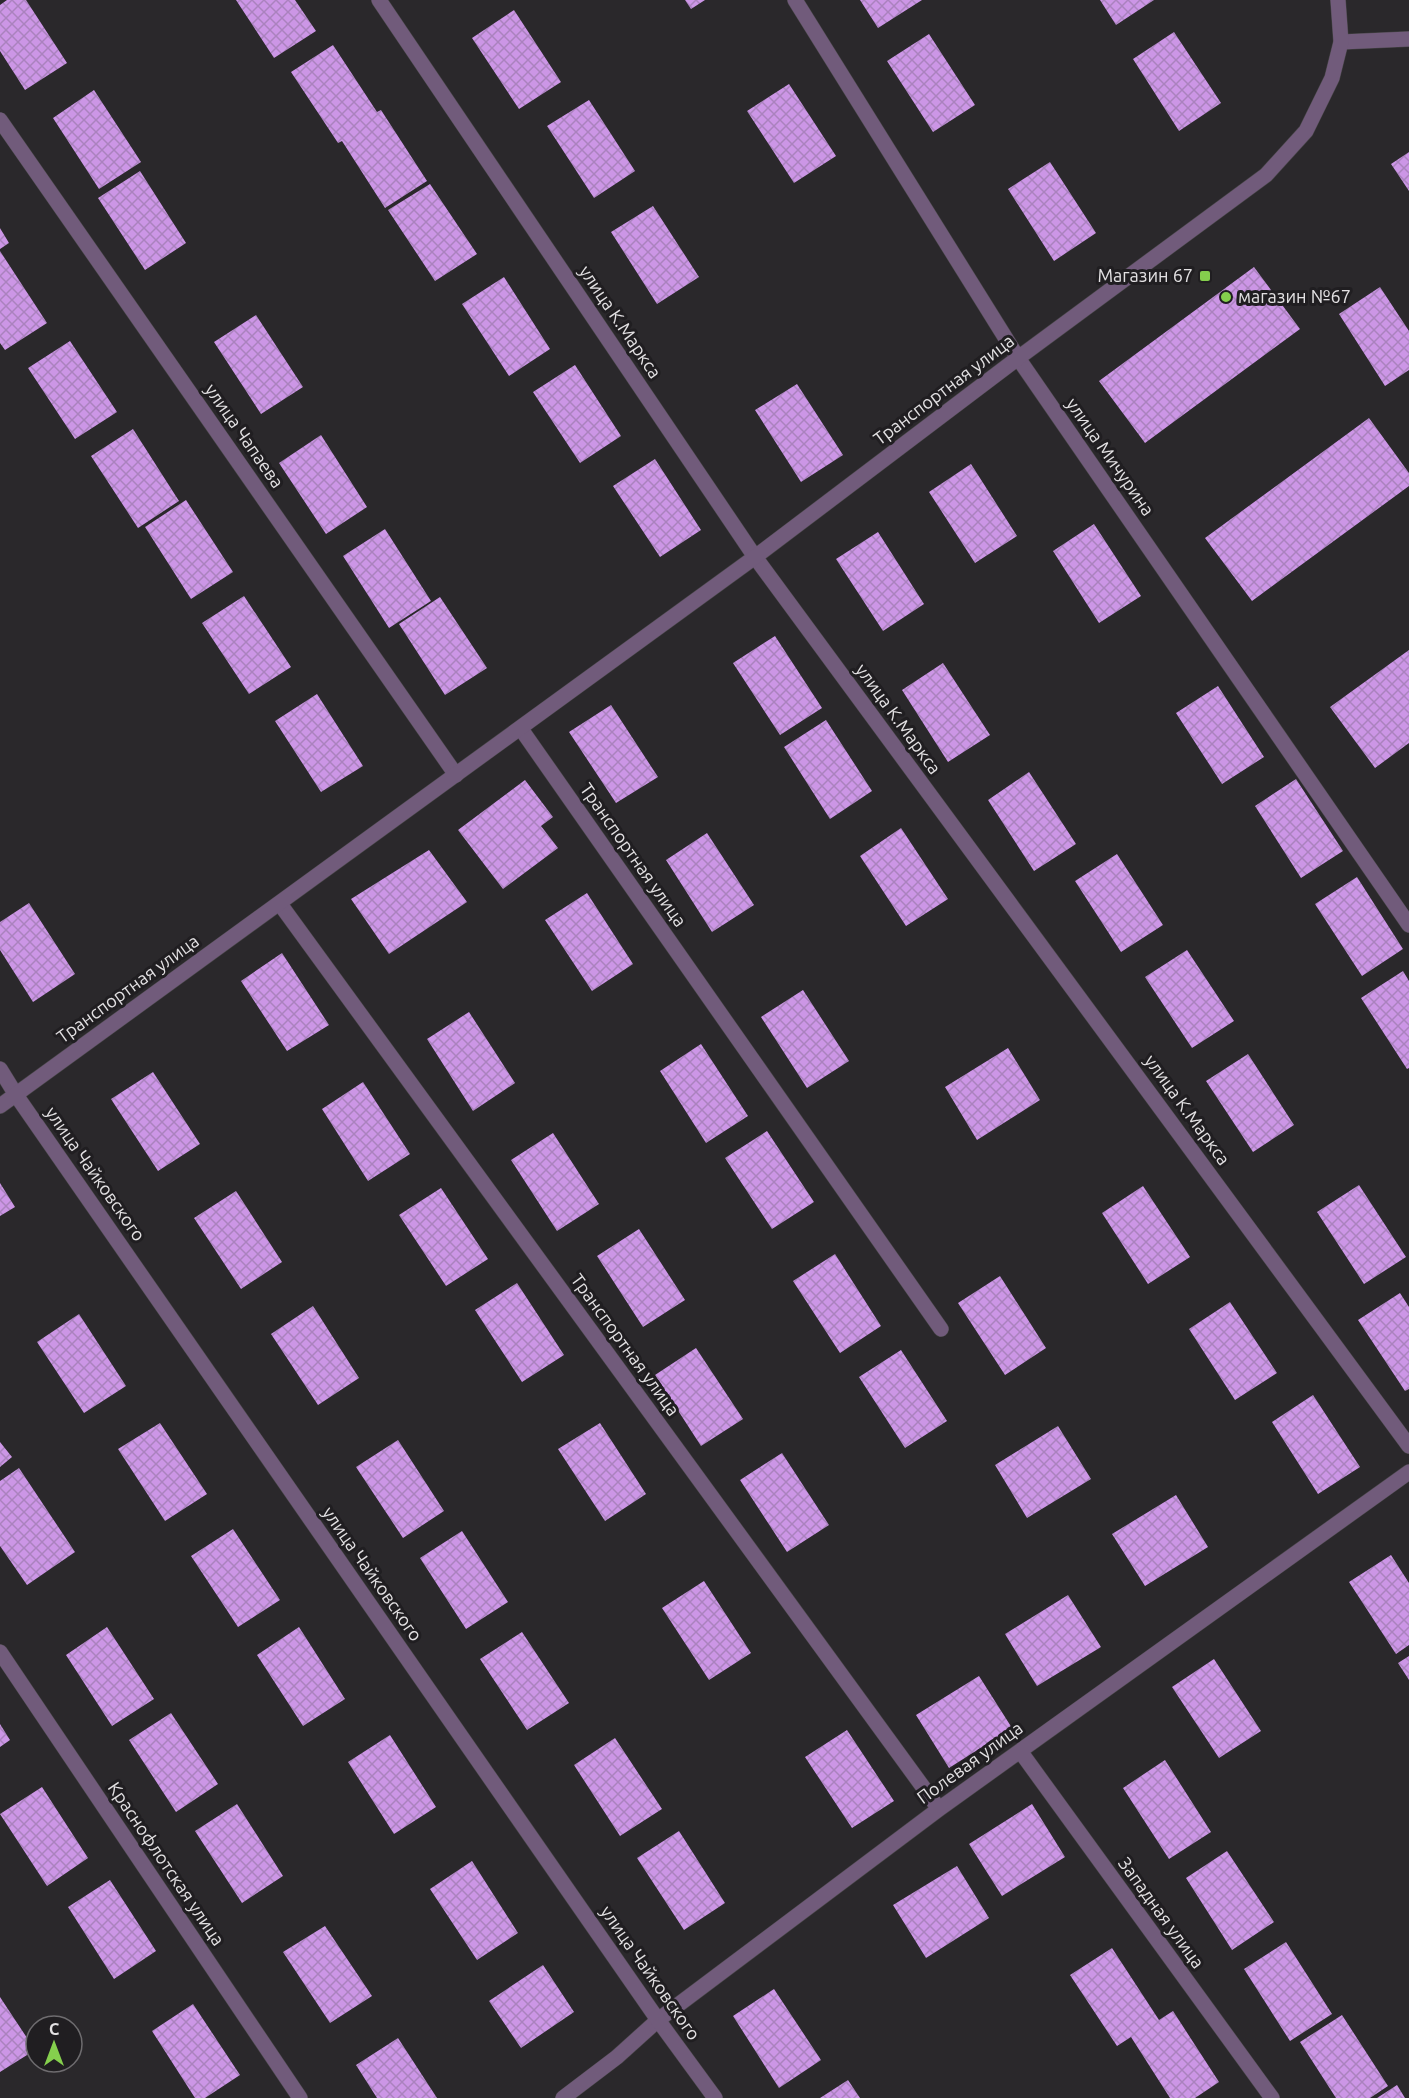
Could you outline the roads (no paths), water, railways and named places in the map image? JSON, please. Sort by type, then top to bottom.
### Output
[{"type":"street","name":"улица К.Маркса","points":[[379,0],[755,557],[1409,1446]]},
{"type":"street","name":"улица Мичурина","points":[[795,0],[1018,358],[1409,925]]},
{"type":"street","name":"Транспортная улица","points":[[0,1106],[755,557],[1018,358],[1266,175],[1306,130],[1332,78],[1341,42],[1338,0]]},
{"type":"street","points":[[1341,42],[1409,39]]},
{"type":"street","name":"улица Чапаева","points":[[0,120],[456,776]]},
{"type":"street","name":"Транспортная улица","points":[[521,729],[941,1329]]},
{"type":"street","name":"Транспортная улица","points":[[280,904],[939,1809]]},
{"type":"street","name":"улица Чайковского","points":[[0,1069],[658,2020],[715,2098]]},
{"type":"street","name":"Полевая улица","points":[[563,2098],[617,2057],[658,2020],[939,1809],[1409,1472]]},
{"type":"street","name":"Краснофлотская улица","points":[[0,1652],[300,2098]]},
{"type":"street","name":"Западная улица","points":[[1020,1751],[1272,2098]]},
{"type":"place","name":"Магазин 67","points":[[1205,276]]},
{"type":"place","name":"магазин №67","points":[[1226,297]]}]
